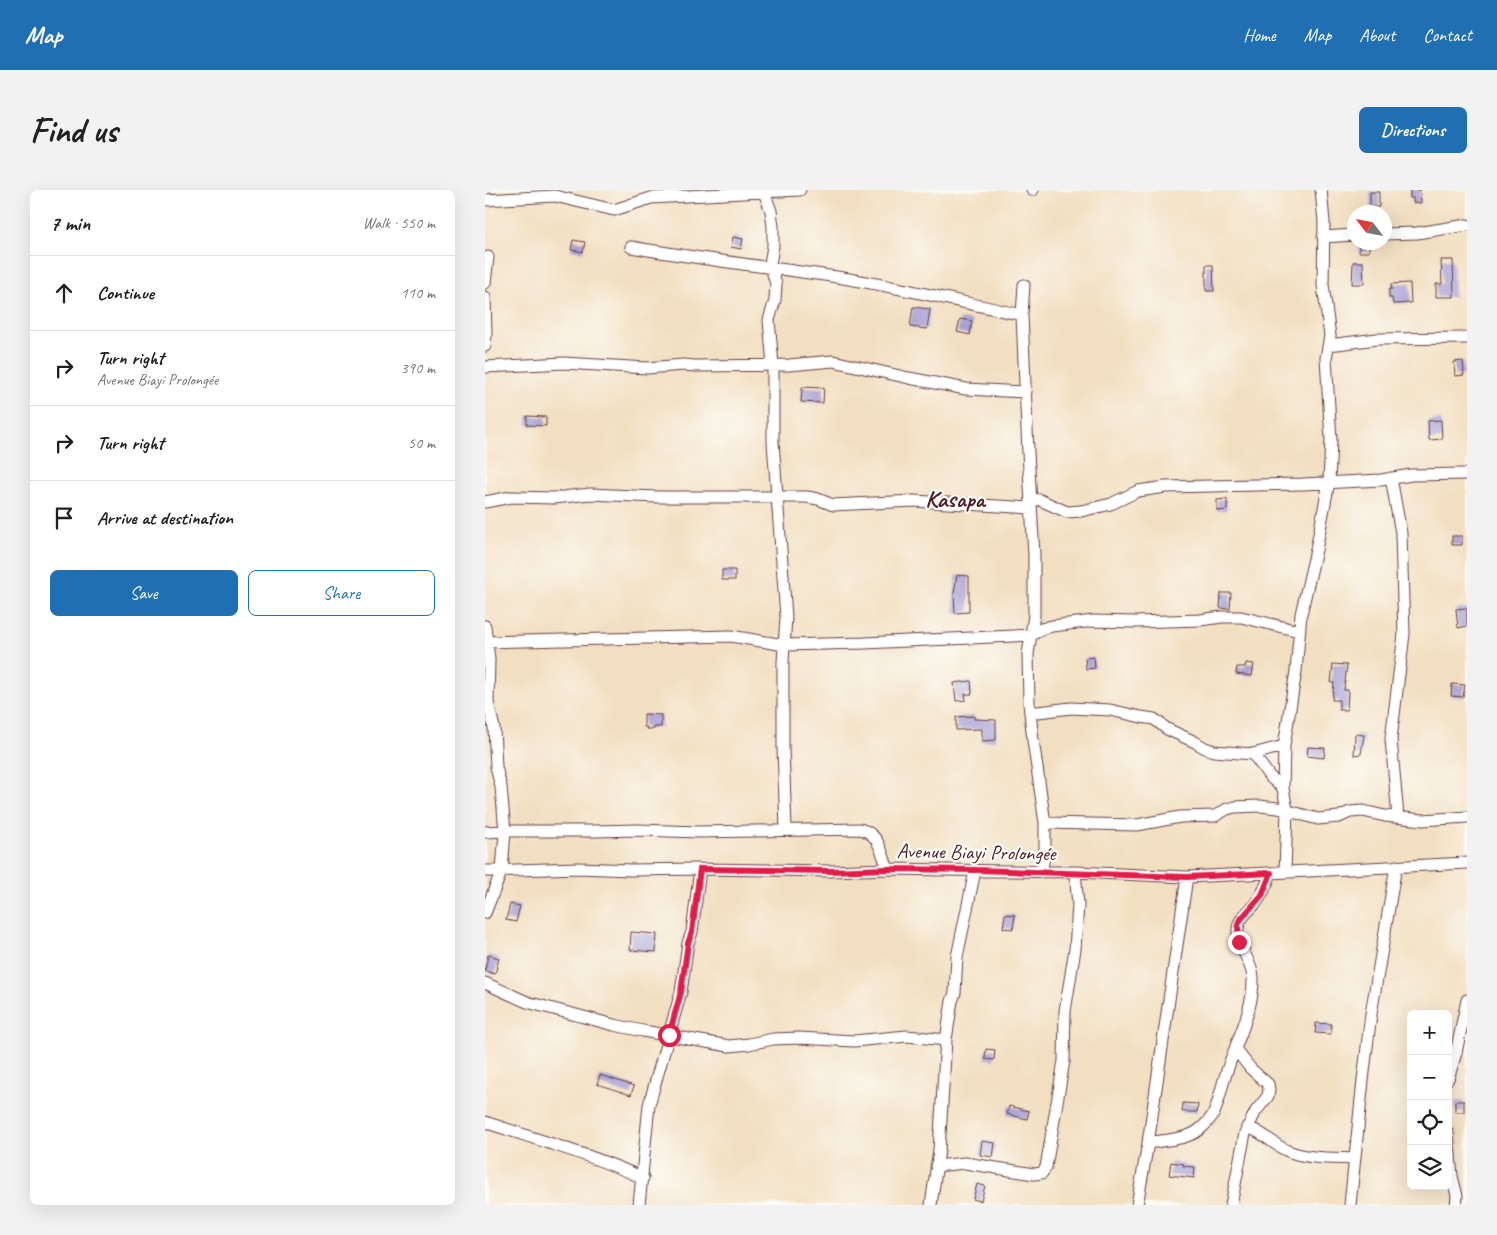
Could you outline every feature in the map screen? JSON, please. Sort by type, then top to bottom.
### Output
[{"type":"street","points":[[485,200],[555,196],[614,210],[651,198],[734,192],[800,190]]},
{"type":"street","points":[[1285,872],[1287,810],[1283,788],[1284,746],[1296,671],[1299,631],[1329,482],[1331,418],[1326,358],[1330,336],[1323,285],[1324,222],[1321,190]]},
{"type":"street","points":[[764,192],[771,211],[773,227],[771,269],[776,284],[775,300],[769,320],[773,365],[773,442],[786,617],[783,748],[786,829]]},
{"type":"street","points":[[1392,234],[1417,233],[1467,225]]},
{"type":"street","points":[[1323,237],[1347,235]]},
{"type":"street","points":[[631,247],[901,288],[1022,316]]},
{"type":"street","points":[[485,283],[489,257]]},
{"type":"street","points":[[1024,285],[1022,316],[1034,575],[1034,615],[1028,654],[1030,713],[1045,823],[1045,853],[1041,872]]},
{"type":"street","points":[[485,296],[485,346]]},
{"type":"street","points":[[1329,345],[1377,339],[1467,338]]},
{"type":"street","points":[[485,358],[485,368],[565,363],[647,368],[683,365],[789,365],[833,361],[966,389],[1026,392]]},
{"type":"street","points":[[485,502],[511,497],[554,498],[590,494],[632,497],[807,497],[833,505],[914,502],[1031,504],[1041,500],[1067,512],[1081,511],[1111,504],[1138,491],[1166,487],[1215,487],[1329,482],[1411,475],[1467,474]]},
{"type":"street","points":[[1391,478],[1401,532],[1404,634],[1391,739],[1398,817]]},
{"type":"street","points":[[487,642],[731,636],[784,644],[865,644],[1032,635],[1041,629],[1052,626],[1094,620],[1136,622],[1201,620],[1222,617],[1241,617],[1299,631]]},
{"type":"street","points":[[485,626],[488,702],[494,728],[496,767],[501,788],[505,831],[501,870],[485,914]]},
{"type":"street","points":[[1030,713],[1071,708],[1110,710],[1154,719],[1167,729],[1214,751],[1253,754],[1284,746]]},
{"type":"street","points":[[1253,754],[1270,777],[1283,788]]},
{"type":"street","points":[[1045,823],[1137,825],[1163,822],[1180,817],[1215,816],[1235,807],[1259,806],[1287,810],[1318,819],[1339,817],[1350,812],[1363,811],[1398,817],[1437,820],[1453,816],[1467,817]]},
{"type":"street","points":[[485,832],[638,830],[699,832],[860,829],[869,831],[877,840],[887,869]]},
{"type":"street","name":"Avenue Biayi Prolongée","points":[[485,871],[578,868],[830,871],[887,869],[1075,872],[1187,877],[1467,863]]},
{"type":"street","points":[[1350,1205],[1377,970],[1397,866]]},
{"type":"street","points":[[639,1205],[649,1105],[681,992],[688,943],[692,932],[700,869]]},
{"type":"street","points":[[931,1205],[943,1104],[947,1040],[952,1001],[955,993],[957,957],[975,870]]},
{"type":"street","points":[[936,1166],[965,1164],[1034,1174],[1042,1173],[1046,1167],[1065,1061],[1065,1011],[1075,950],[1078,905],[1075,872]]},
{"type":"street","points":[[1148,1143],[1189,1136],[1199,1130],[1213,1115],[1253,993],[1253,975],[1239,942],[1238,925],[1262,895],[1271,873]]},
{"type":"street","points":[[1137,1205],[1148,1143],[1187,877]]},
{"type":"street","points":[[485,983],[527,1002],[643,1031],[729,1046],[773,1039],[799,1038],[854,1041],[907,1036],[947,1040]]},
{"type":"street","points":[[1452,1066],[1467,1000]]},
{"type":"street","points":[[1231,1205],[1247,1127],[1267,1096],[1269,1089],[1268,1084],[1251,1069],[1235,1049]]},
{"type":"street","points":[[485,1122],[605,1161],[643,1178]]},
{"type":"street","points":[[1247,1127],[1267,1136],[1289,1152],[1300,1155],[1355,1159]]},
{"type":"street","points":[[1449,1145],[1452,1176],[1457,1196],[1456,1205]]},
{"type":"building","points":[[1410,190],[1420,190],[1421,203],[1413,203],[1413,198],[1410,198]]},
{"type":"building","points":[[1370,192],[1379,192],[1379,205],[1370,205]]},
{"type":"building","points":[[733,237],[743,239],[741,249],[731,247]]},
{"type":"building","points":[[573,240],[585,242],[583,252],[571,250]]},
{"type":"building","points":[[1359,250],[1369,250],[1369,252],[1359,252]]},
{"type":"building","points":[[1441,260],[1453,260],[1454,297],[1436,297],[1436,284],[1442,284]]},
{"type":"building","points":[[1353,262],[1363,262],[1364,284],[1352,284]]},
{"type":"building","points":[[1206,265],[1213,265],[1214,291],[1206,291]]},
{"type":"building","points":[[1410,283],[1411,303],[1393,304],[1392,298],[1389,298],[1389,289],[1392,289],[1391,284]]},
{"type":"building","points":[[913,307],[930,309],[927,329],[910,327]]},
{"type":"building","points":[[960,319],[972,321],[970,335],[957,332]]},
{"type":"building","points":[[1463,361],[1464,375],[1455,376],[1454,362]]},
{"type":"building","points":[[802,387],[824,388],[823,403],[801,402]]},
{"type":"building","points":[[527,416],[546,417],[546,426],[527,425]]},
{"type":"building","points":[[1441,420],[1442,439],[1429,440],[1428,421]]},
{"type":"building","points":[[1227,499],[1227,510],[1217,511],[1217,500]]},
{"type":"building","points":[[1452,536],[1462,536],[1462,545],[1452,545]]},
{"type":"building","points":[[722,570],[735,570],[735,580],[722,580]]},
{"type":"building","points":[[957,575],[969,576],[969,612],[955,613],[954,593]]},
{"type":"building","points":[[1221,593],[1231,593],[1230,609],[1220,608]]},
{"type":"building","points":[[1467,608],[1467,626],[1458,628],[1456,609]]},
{"type":"building","points":[[1094,657],[1095,668],[1086,669],[1085,658]]},
{"type":"building","points":[[1246,663],[1254,664],[1252,676],[1236,674],[1237,667],[1245,667]]},
{"type":"building","points":[[1333,664],[1347,665],[1344,690],[1348,690],[1347,710],[1339,710],[1339,700],[1332,700],[1334,683],[1331,683]]},
{"type":"building","points":[[971,681],[972,694],[965,694],[966,700],[956,701],[954,683]]},
{"type":"building","points":[[1452,684],[1465,685],[1463,697],[1451,696]]},
{"type":"building","points":[[644,714],[661,715],[661,727],[646,729],[647,727],[644,727]]},
{"type":"building","points":[[974,716],[974,719],[996,720],[996,740],[982,741],[982,729],[956,730],[956,717]]},
{"type":"building","points":[[1355,734],[1364,735],[1361,754],[1354,755]]},
{"type":"building","points":[[1308,747],[1325,748],[1324,758],[1307,756]]},
{"type":"building","points":[[510,904],[520,906],[516,922],[506,920]]},
{"type":"building","points":[[1005,914],[1015,915],[1013,929],[1003,928]]},
{"type":"building","points":[[631,932],[657,934],[656,952],[630,950]]},
{"type":"building","points":[[488,955],[499,958],[495,974],[485,971]]},
{"type":"building","points":[[1316,1023],[1331,1024],[1331,1034],[1315,1033]]},
{"type":"building","points":[[986,1049],[995,1050],[994,1060],[985,1059]]},
{"type":"building","points":[[600,1075],[634,1086],[631,1095],[597,1084]]},
{"type":"building","points":[[1455,1101],[1464,1101],[1464,1112],[1455,1112]]},
{"type":"building","points":[[1183,1103],[1198,1104],[1197,1112],[1182,1112]]},
{"type":"building","points":[[1009,1106],[1029,1111],[1027,1119],[1007,1114]]},
{"type":"building","points":[[982,1141],[995,1143],[993,1157],[980,1155]]},
{"type":"building","points":[[1171,1162],[1195,1167],[1194,1178],[1169,1175]]},
{"type":"building","points":[[977,1184],[985,1186],[981,1201],[973,1199]]},
{"type":"district","name":"Kasapa","points":[[955,499]]},
{"type":"route","points":[[669,1035],[676,1016],[681,992],[688,943],[692,932],[700,869],[830,871],[887,869],[975,870],[1187,877],[1271,873],[1262,895],[1238,925],[1239,942]]}]
